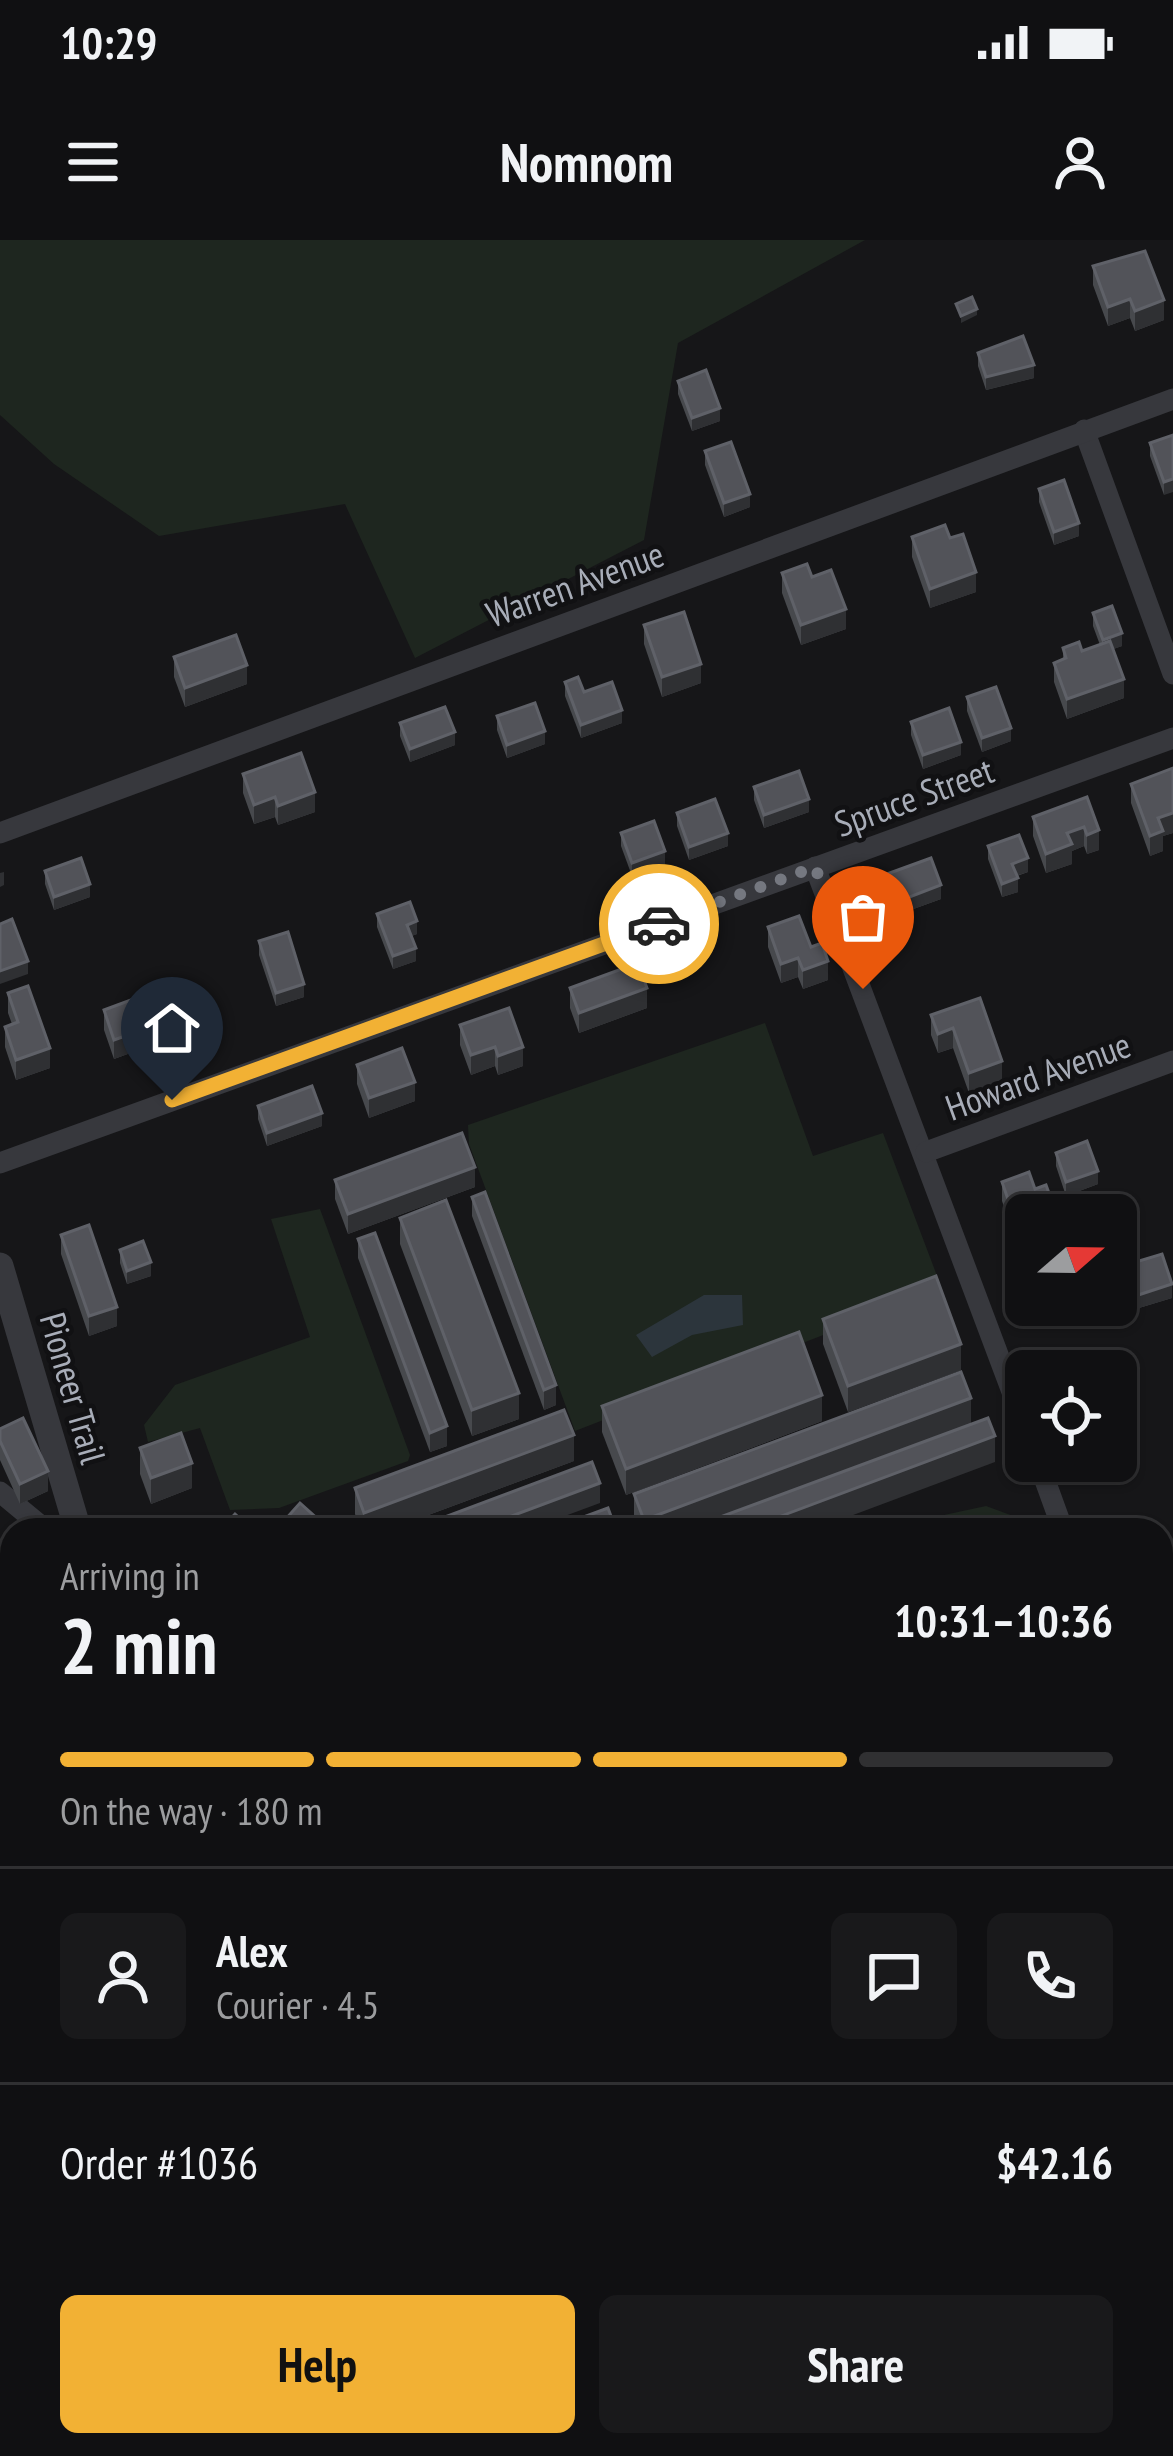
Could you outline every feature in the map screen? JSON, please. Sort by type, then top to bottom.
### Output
[{"type":"street","name":"Warren Avenue","points":[[0,833],[1173,399]]},
{"type":"street","points":[[1084,430],[1173,674]]},
{"type":"street","name":"Spruce Street","points":[[0,1163],[1173,737]]},
{"type":"street","points":[[815,867],[1005,1371]]},
{"type":"street","name":"Howard Avenue","points":[[926,1152],[1173,1061]]},
{"type":"street","name":"Pioneer Trail","points":[[0,1266],[74,1518]]},
{"type":"street","points":[[1046,1482],[1059,1518]]},
{"type":"street","points":[[0,1492],[31,1518]]},
{"type":"shaded area","points":[[0,240],[865,240],[678,343],[644,540],[415,658],[345,504],[159,536],[54,464],[0,415]]},
{"type":"shaded area","points":[[765,1023],[813,1156],[883,1133],[942,1289],[575,1431],[469,1144],[468,1125]]},
{"type":"shaded area","points":[[320,1209],[410,1455],[408,1461],[279,1508],[230,1510],[200,1428],[148,1442],[144,1425],[175,1385],[310,1337],[271,1219]]},
{"type":"shaded area","points":[[704,1295],[742,1295],[743,1325],[692,1335],[652,1357],[636,1335]]},
{"type":"shaded area","points":[[986,1506],[1019,1518],[930,1518]]},
{"type":"building","points":[[1145,251],[1164,300],[1135,311],[1130,299],[1108,307],[1093,266]]},
{"type":"building","points":[[972,297],[977,309],[961,316],[956,304]]},
{"type":"building","points":[[1023,336],[1034,365],[986,377],[978,353]]},
{"type":"building","points":[[706,370],[720,408],[692,418],[678,381]]},
{"type":"building","points":[[1173,435],[1173,479],[1164,482],[1150,443]]},
{"type":"building","points":[[731,442],[750,494],[724,503],[705,451]]},
{"type":"building","points":[[1064,480],[1079,523],[1054,532],[1039,489]]},
{"type":"building","points":[[945,525],[950,538],[963,534],[976,572],[930,589],[912,537]]},
{"type":"building","points":[[807,564],[812,577],[831,570],[846,609],[801,625],[782,573]]},
{"type":"building","points":[[1112,606],[1122,633],[1103,640],[1093,613]]},
{"type":"building","points":[[684,612],[701,664],[662,677],[644,625]]},
{"type":"building","points":[[236,635],[247,665],[185,688],[174,657]]},
{"type":"building","points":[[1110,641],[1124,679],[1067,699],[1054,663],[1066,658],[1063,648],[1079,642],[1082,651]]},
{"type":"building","points":[[578,677],[584,692],[612,682],[622,710],[581,725],[565,682]]},
{"type":"building","points":[[996,687],[1011,728],[982,738],[967,697]]},
{"type":"building","points":[[535,703],[545,731],[507,745],[497,716]]},
{"type":"building","points":[[445,707],[455,732],[410,749],[400,723]]},
{"type":"building","points":[[949,708],[961,742],[923,755],[911,722]]},
{"type":"building","points":[[301,753],[315,792],[278,806],[275,797],[254,805],[243,774]]},
{"type":"building","points":[[1173,768],[1173,813],[1158,818],[1163,831],[1150,836],[1131,784]]},
{"type":"building","points":[[799,771],[809,799],[764,815],[754,787]]},
{"type":"building","points":[[1087,797],[1099,830],[1087,835],[1084,827],[1067,833],[1072,844],[1046,854],[1033,817]]},
{"type":"building","points":[[715,799],[728,833],[689,847],[677,813]]},
{"type":"building","points":[[654,821],[665,851],[632,863],[621,833]]},
{"type":"building","points":[[1019,835],[1028,858],[1012,864],[1018,878],[1002,884],[988,846]]},
{"type":"building","points":[[81,858],[90,884],[54,897],[45,871]]},
{"type":"building","points":[[931,858],[941,885],[886,906],[876,878]]},
{"type":"building","points":[[410,902],[417,921],[407,925],[416,948],[393,956],[377,914]]},
{"type":"building","points":[[799,916],[811,947],[822,943],[828,961],[803,970],[798,958],[781,964],[768,927]]},
{"type":"building","points":[[12,919],[28,961],[0,971],[0,924]]},
{"type":"building","points":[[288,932],[304,984],[276,993],[259,941]]},
{"type":"building","points":[[638,963],[647,988],[579,1013],[570,988]]},
{"type":"building","points":[[28,986],[50,1048],[16,1060],[5,1027],[18,1022],[8,993]]},
{"type":"building","points":[[158,990],[169,1020],[114,1040],[104,1010]]},
{"type":"building","points":[[980,998],[1002,1061],[969,1073],[953,1028],[938,1034],[931,1015]]},
{"type":"building","points":[[509,1008],[523,1047],[498,1056],[495,1047],[471,1055],[460,1025]]},
{"type":"building","points":[[402,1048],[415,1082],[369,1098],[357,1065]]},
{"type":"building","points":[[312,1086],[322,1113],[267,1133],[258,1106]]},
{"type":"building","points":[[462,1133],[475,1167],[348,1214],[335,1180]]},
{"type":"building","points":[[1087,1141],[1098,1171],[1066,1182],[1056,1153]]},
{"type":"building","points":[[1029,1172],[1035,1189],[1046,1185],[1049,1194],[1006,1194],[1002,1182]]},
{"type":"building","points":[[485,1192],[556,1385],[544,1390],[472,1197]]},
{"type":"building","points":[[446,1200],[519,1393],[472,1410],[400,1218]]},
{"type":"building","points":[[89,1225],[117,1307],[89,1316],[61,1235]]},
{"type":"building","points":[[375,1233],[447,1426],[430,1433],[358,1239]]},
{"type":"building","points":[[143,1241],[151,1262],[127,1271],[120,1250]]},
{"type":"building","points":[[1162,1254],[1172,1284],[1137,1295],[1137,1262]]},
{"type":"building","points":[[936,1276],[961,1344],[848,1386],[823,1319]]},
{"type":"building","points":[[799,1332],[822,1395],[626,1469],[602,1406]]},
{"type":"building","points":[[961,1372],[971,1398],[649,1518],[643,1518],[634,1494]]},
{"type":"building","points":[[564,1410],[574,1435],[364,1513],[355,1488]]},
{"type":"building","points":[[23,1418],[48,1471],[20,1484],[0,1441],[0,1429]]},
{"type":"building","points":[[988,1418],[995,1436],[776,1518],[717,1518]]},
{"type":"building","points":[[181,1433],[192,1463],[151,1478],[140,1448]]},
{"type":"building","points":[[592,1462],[600,1483],[506,1518],[442,1518]]},
{"type":"building","points":[[300,1503],[317,1518],[287,1518]]},
{"type":"building","points":[[608,1508],[612,1518],[581,1518]]},
{"type":"way so far","points":[[659,924],[815,867],[863,989]]},
{"type":"route","points":[[172,1100],[659,924]]}]
